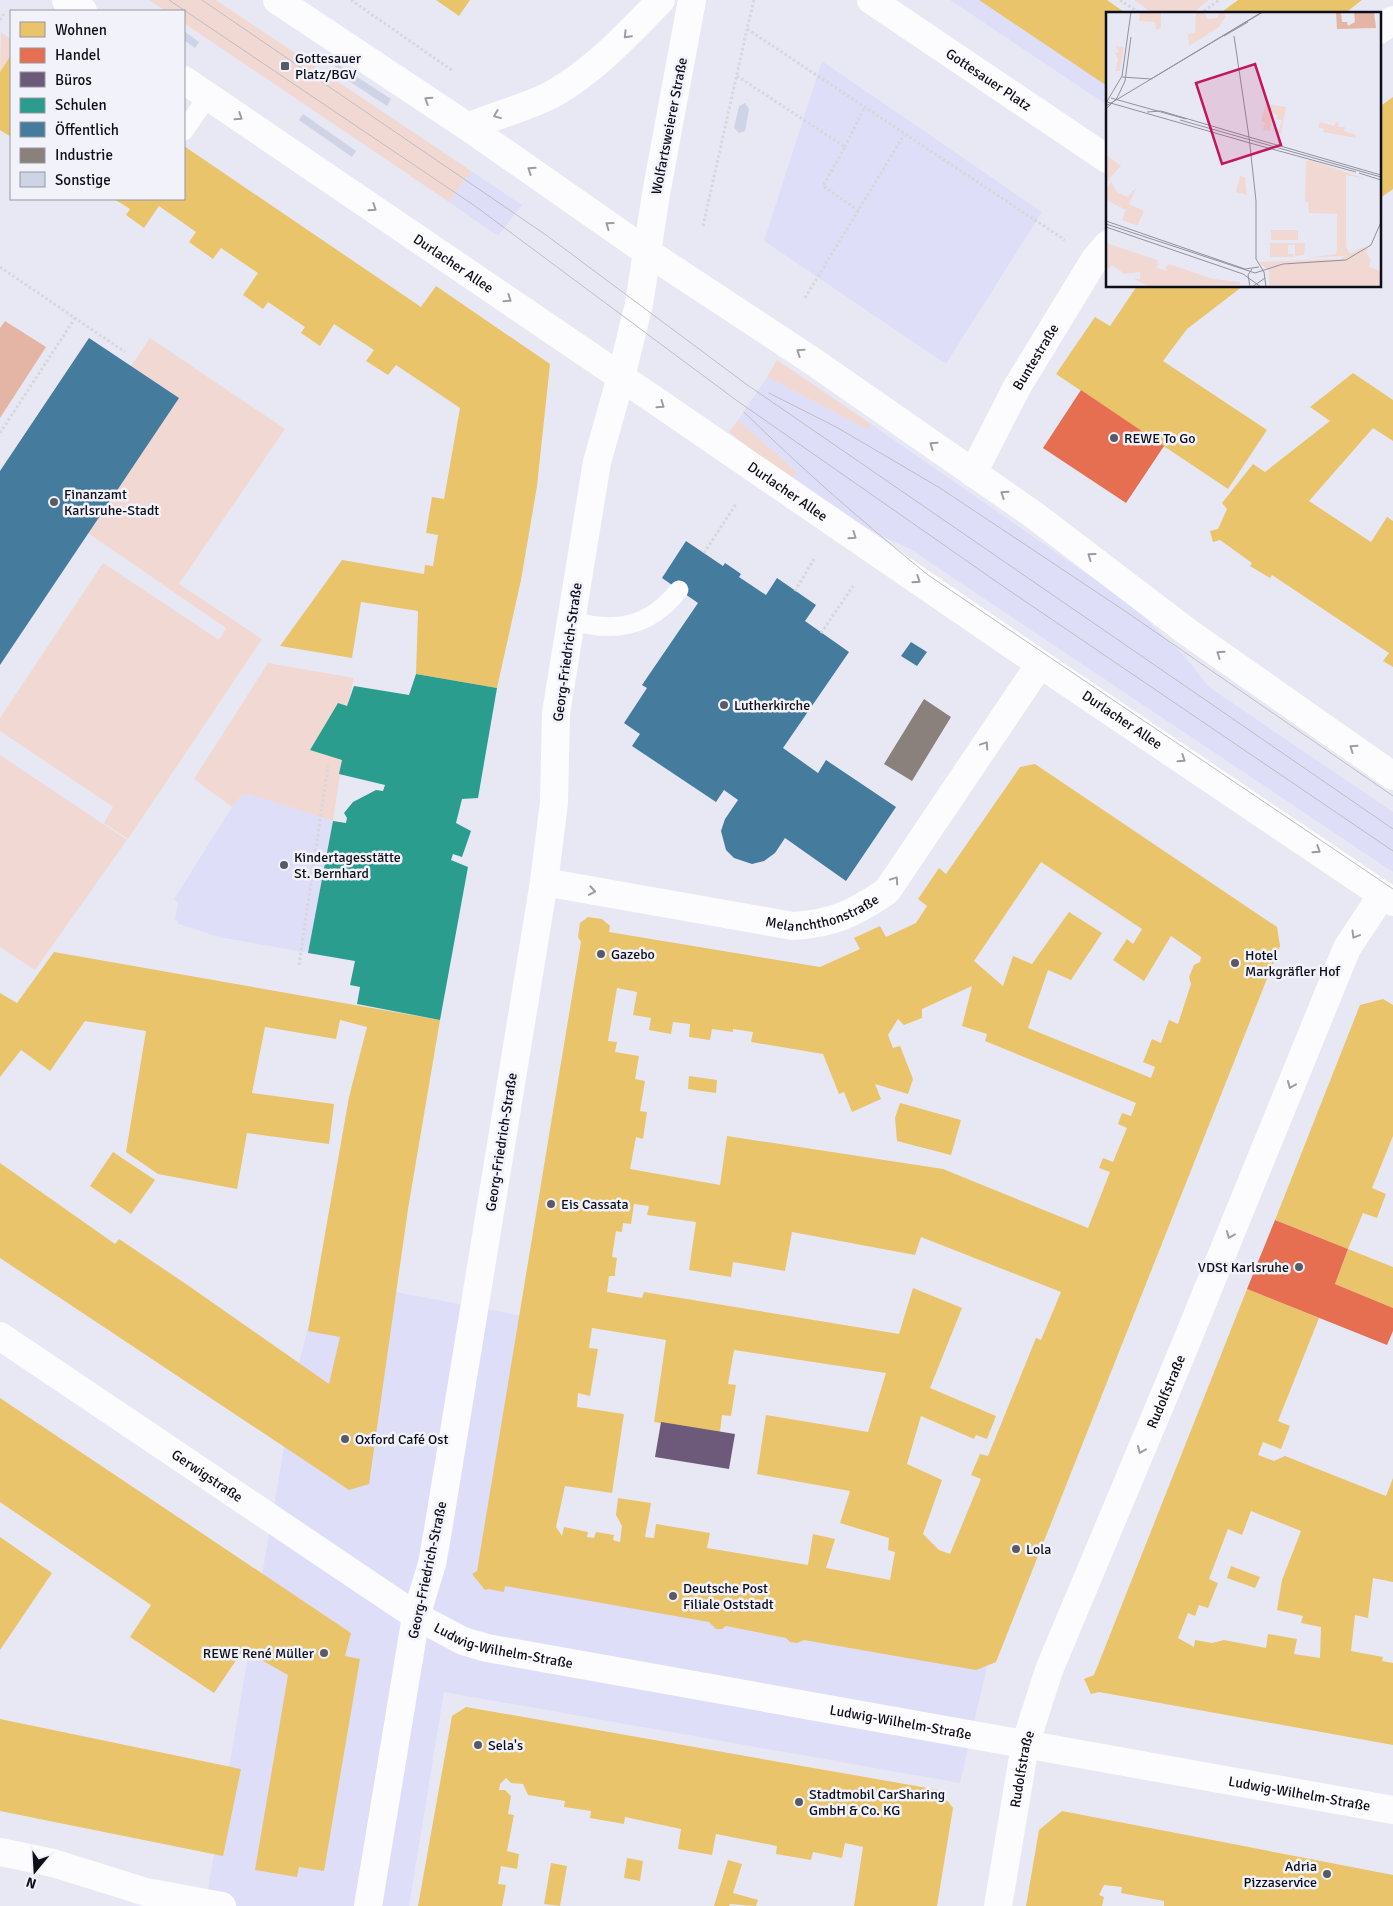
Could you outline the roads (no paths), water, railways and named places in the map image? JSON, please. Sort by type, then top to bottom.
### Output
[{"type":"street","points":[[66,0],[81,10]]},
{"type":"street","points":[[277,0],[468,127],[647,252],[778,338],[973,473],[1128,584],[1189,632],[1393,776]]},
{"type":"street","points":[[468,127],[550,95],[578,78],[612,51],[661,0]]},
{"type":"street","name":"Wolfartsweierer Straße","points":[[621,377],[639,304],[656,194],[692,0]]},
{"type":"street","name":"Gottesauer Platz","points":[[871,0],[1106,158]]},
{"type":"street","points":[[1380,29],[1393,20]]},
{"type":"street","name":"Durlacher Allee","points":[[185,81],[1388,899]]},
{"type":"street","name":"Buntestraße","points":[[973,473],[1016,387],[1101,252]]},
{"type":"street","name":"Georg-Friedrich-Straße","points":[[368,1906],[416,1616],[432,1564],[438,1530],[544,882],[554,803],[556,713],[597,462],[621,377]]},
{"type":"street","name":"Melanchthonstraße","points":[[544,882],[793,926],[820,924],[849,914],[887,891],[1040,664]]},
{"type":"street","name":"Rudolfstraße","points":[[998,1906],[1025,1745],[1049,1670],[1179,1360],[1347,948],[1388,899]]},
{"type":"street","name":"Gerwigstraße","points":[[0,1336],[416,1616]]},
{"type":"street","name":"Ludwig-Wilhelm-Straße","points":[[416,1616],[463,1641],[487,1648],[1393,1810]]},
{"type":"street","points":[[0,1852],[53,1863],[146,1892],[222,1906]]},
{"type":"lane","points":[[185,130],[208,96]]},
{"type":"lane","points":[[571,620],[598,627],[612,628],[633,624],[655,614],[679,590]]},
{"type":"tram line","points":[[169,0],[184,10]]},
{"type":"tram line","points":[[202,0],[546,235],[746,384],[1393,829]]},
{"type":"tram line","points":[[185,11],[475,206],[736,400],[1007,589],[1393,851]]},
{"type":"tram line","points":[[769,393],[838,428],[940,488],[1125,611],[1393,796]]},
{"type":"tram line","points":[[744,412],[834,496],[928,575],[1393,889]]},
{"type":"place","name":"Gottesauer Platz/BGV","points":[[285,66]]},
{"type":"place","name":"REWE To Go","points":[[1114,438]]},
{"type":"place","name":"Finanzamt Karlsruhe-Stadt","points":[[54,502]]},
{"type":"place","name":"Lutherkirche","points":[[724,705]]},
{"type":"place","name":"Kindertagesstätte St. Bernhard","points":[[284,865]]},
{"type":"place","name":"Gazebo","points":[[601,954]]},
{"type":"place","name":"Hotel Markgräfler Hof","points":[[1235,963]]},
{"type":"place","name":"Eis Cassata","points":[[551,1204]]},
{"type":"place","name":"VDSt Karlsruhe","points":[[1299,1267]]},
{"type":"place","name":"Oxford Café Ost","points":[[345,1439]]},
{"type":"place","name":"Lola","points":[[1016,1549]]},
{"type":"place","name":"Deutsche Post Filiale Oststadt","points":[[673,1596]]},
{"type":"place","name":"REWE René Müller","points":[[324,1653]]},
{"type":"place","name":"Sela's","points":[[478,1745]]},
{"type":"place","name":"Stadtmobil CarSharing GmbH & Co. KG","points":[[799,1802]]},
{"type":"place","name":"Adria Pizzaservice","points":[[1327,1874]]}]
